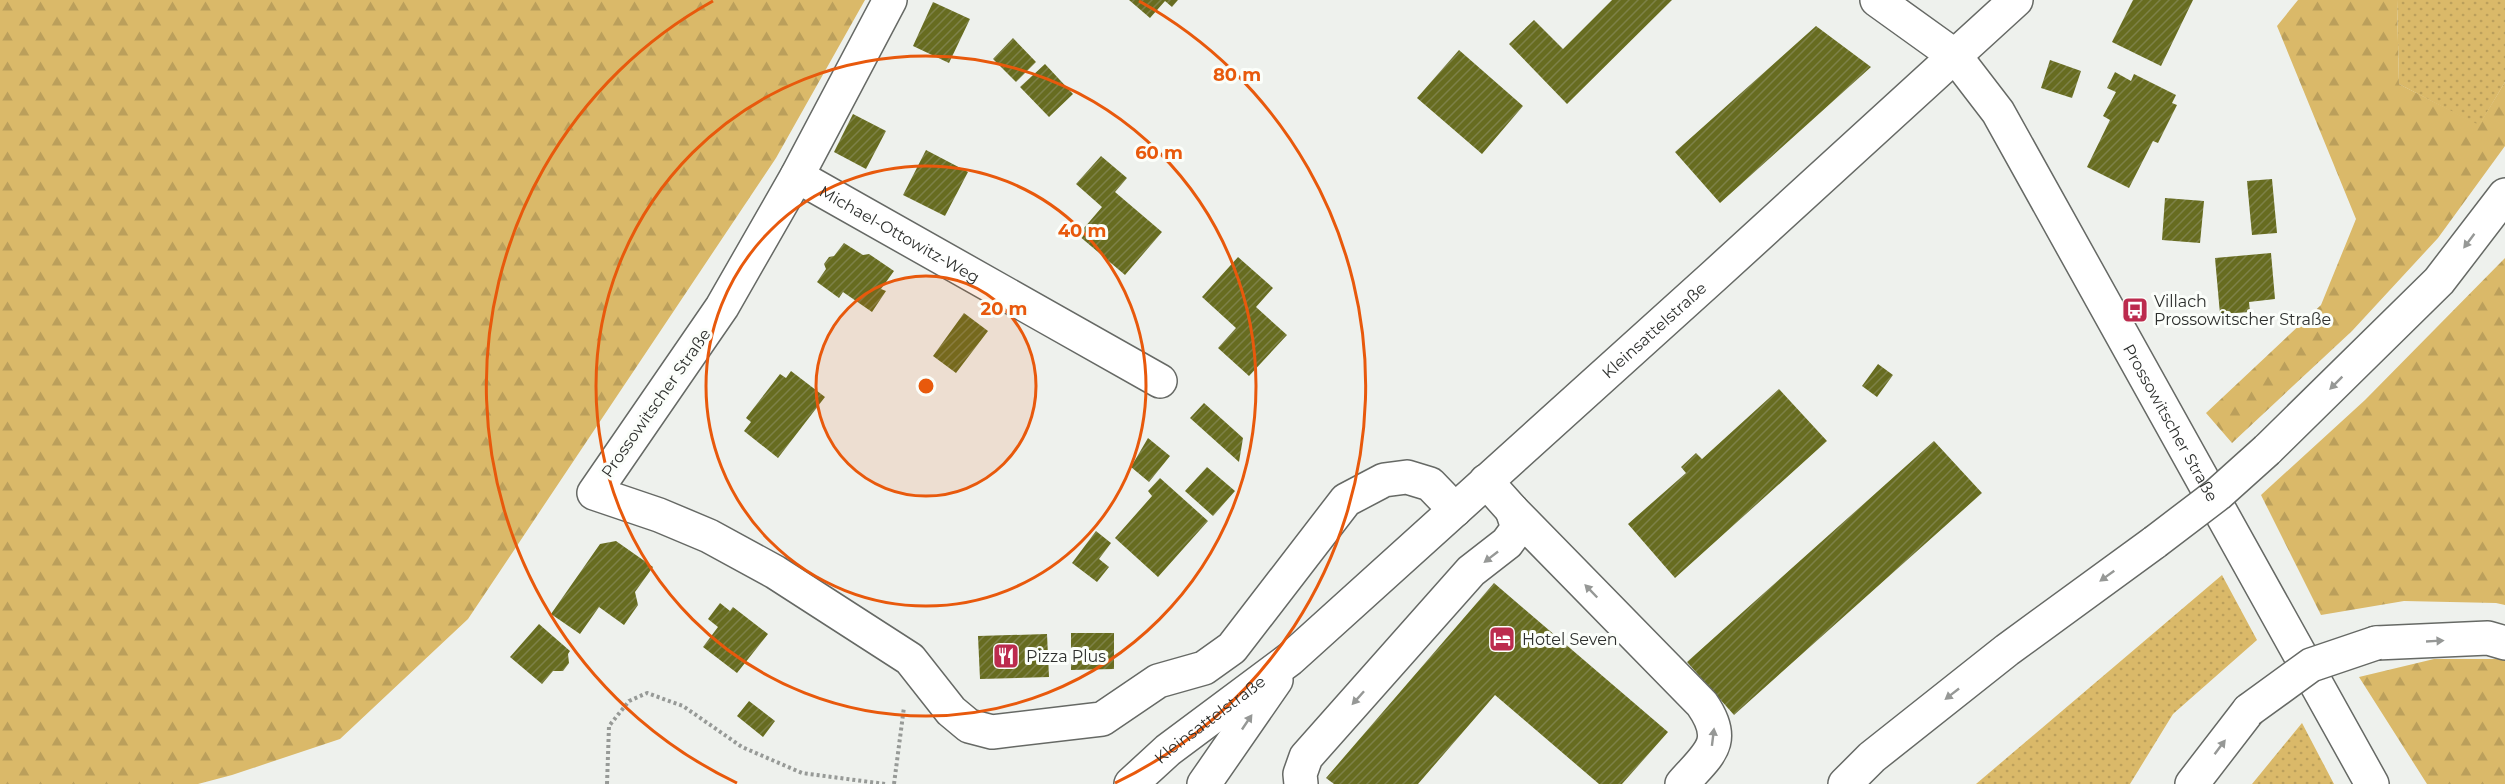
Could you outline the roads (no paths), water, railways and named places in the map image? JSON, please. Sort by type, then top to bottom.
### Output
[{"type":"main road","name":"Prossowitscher Straße","points":[[890,0],[797,177],[722,307],[594,493],[659,515],[709,536],[775,572],[910,659],[951,711],[969,726],[992,732],[1102,719],[1158,681],[1204,668],[1232,648],[1346,500],[1383,480],[1407,477],[1430,484],[1455,510]]},
{"type":"main road","name":"Prossowitscher Straße","points":[[1877,0],[1954,56],[1998,112],[2372,784]]},
{"type":"main road","name":"Kleinsattelstraße","points":[[1131,784],[1168,750],[1290,659],[2016,0]]},
{"type":"main road","name":"Michael-Ottowitz-Weg","points":[[797,177],[1160,381]]},
{"type":"main road","points":[[1845,784],[1872,757],[2007,650],[2218,494],[2267,450],[2439,281],[2505,195]]},
{"type":"main road","points":[[1486,481],[1702,704],[1713,720],[1716,737],[1710,753],[1682,784]]},
{"type":"main road","points":[[1301,784],[1300,774],[1306,758],[1471,571],[1507,543],[1518,528],[1512,510]]},
{"type":"main road","points":[[2192,784],[2248,710],[2311,666],[2376,643],[2488,638],[2505,643]]},
{"type":"main road","name":"Kleinsattelstraße","points":[[1212,779],[1290,659]]},
{"type":"place","name":"Villach Prossowitscher Straße","points":[[2135,310]]},
{"type":"place","name":"Hotel Seven","points":[[1502,639]]},
{"type":"place","name":"Pizza Plus","points":[[1006,656]]}]
